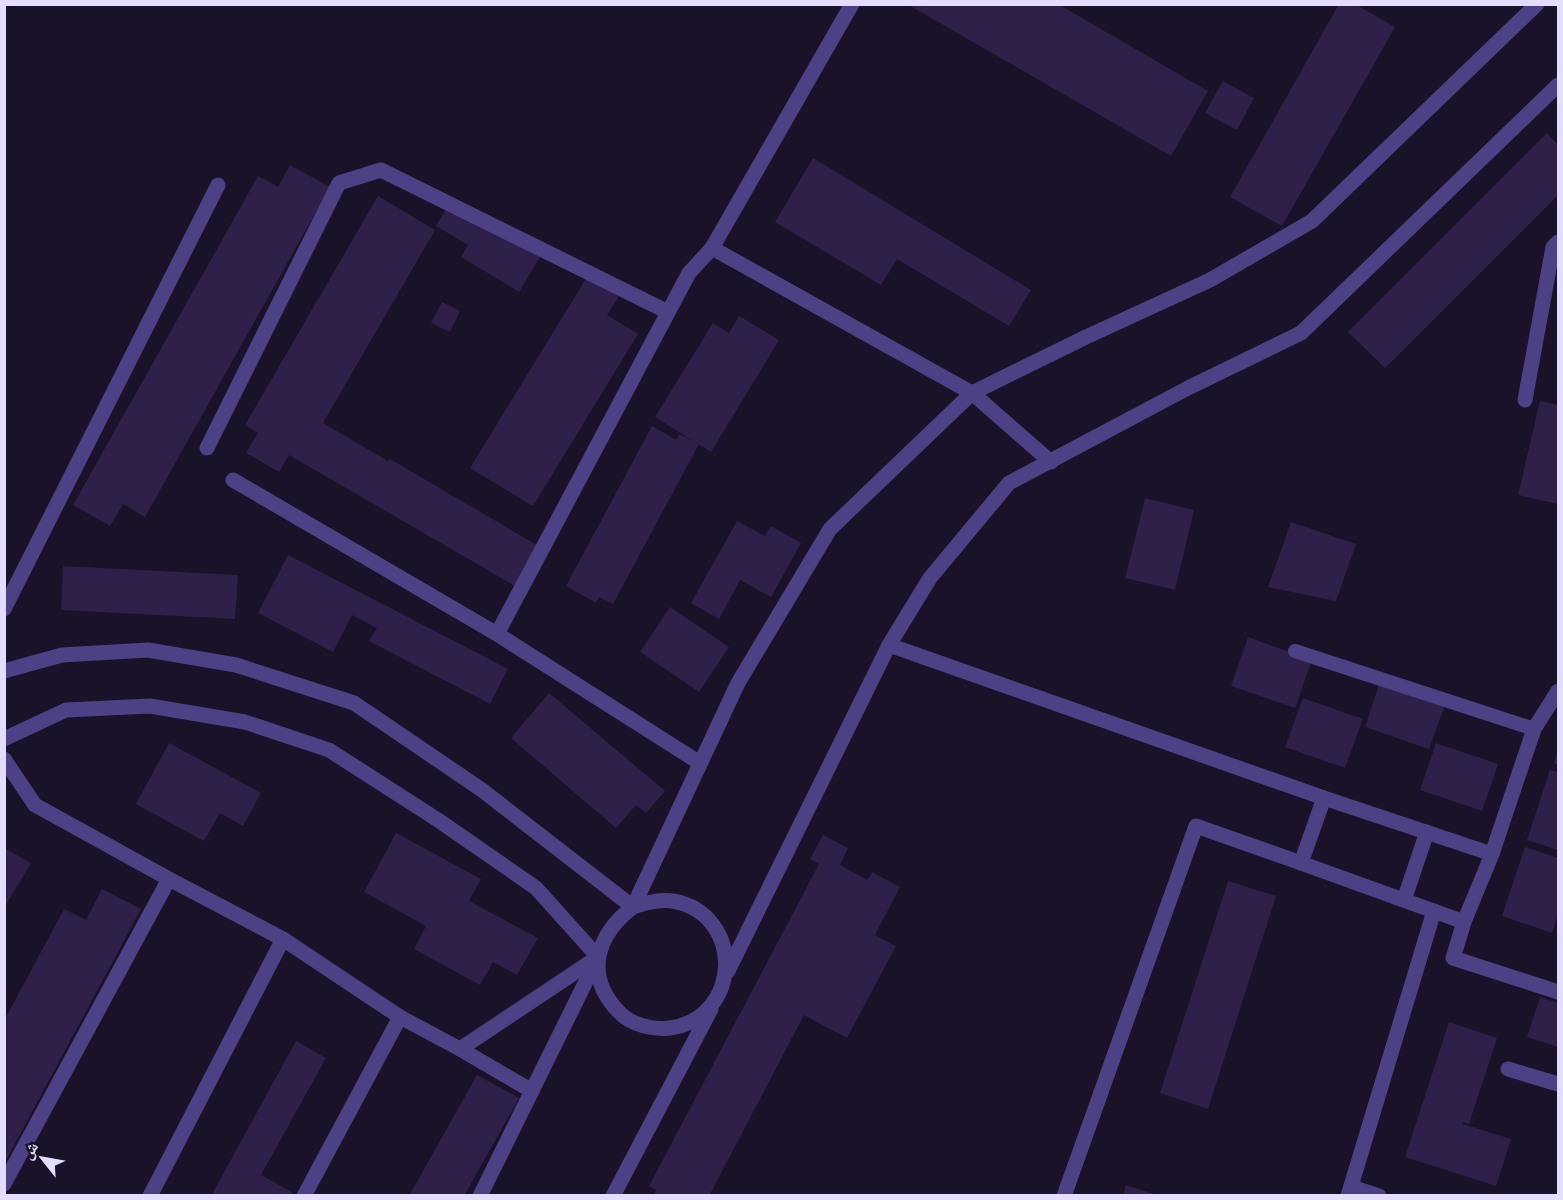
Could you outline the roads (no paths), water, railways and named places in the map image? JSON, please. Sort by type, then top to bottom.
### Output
[{"type":"street","points":[[497,634],[689,273],[712,248],[852,4]]},
{"type":"street","points":[[633,907],[738,683],[831,529],[972,393],[1210,280],[1312,221],[1537,4]]},
{"type":"street","points":[[613,1196],[715,1002],[725,976],[889,645],[930,578],[1009,483],[1188,388],[1301,333],[1558,85]]},
{"type":"street","points":[[207,448],[339,183],[381,170],[668,312]]},
{"type":"street","points":[[4,609],[218,185]]},
{"type":"street","points":[[1525,400],[1553,247],[1558,242]]},
{"type":"street","points":[[712,248],[972,393],[1050,462]]},
{"type":"street","points":[[233,480],[497,634],[700,764]]},
{"type":"street","points":[[889,645],[1324,798],[1492,854]]},
{"type":"street","points":[[4,671],[62,656],[148,650],[236,665],[354,704],[482,790],[633,907]]},
{"type":"street","points":[[1558,691],[1534,729],[1492,854],[1464,922],[1453,958],[1558,992]]},
{"type":"street","points":[[4,739],[66,710],[150,706],[245,722],[329,750],[438,819],[536,888],[598,957],[600,979],[608,998],[621,1014],[639,1025],[660,1029],[681,1026],[700,1016],[715,1002]]},
{"type":"street","points":[[4,759],[35,805],[283,939],[400,1017],[460,1049],[532,1092]]},
{"type":"street","points":[[1300,863],[1324,798]]},
{"type":"street","points":[[1064,1196],[1196,826],[1464,922]]},
{"type":"street","points":[[1404,900],[1426,832]]},
{"type":"street","points":[[4,1184],[169,879]]},
{"type":"street","points":[[480,1196],[598,957],[605,936],[617,920],[633,907],[652,901],[673,901],[692,908],[708,920],[720,937],[726,956],[725,976]]},
{"type":"street","points":[[1379,1196],[1349,1191],[1434,911]]},
{"type":"street","points":[[150,1196],[283,939]]},
{"type":"street","points":[[460,1049],[598,957]]},
{"type":"street","points":[[304,1196],[400,1017]]},
{"type":"street","points":[[1508,1069],[1558,1084]]},
{"type":"lane","points":[[1295,651],[1534,729]]}]
